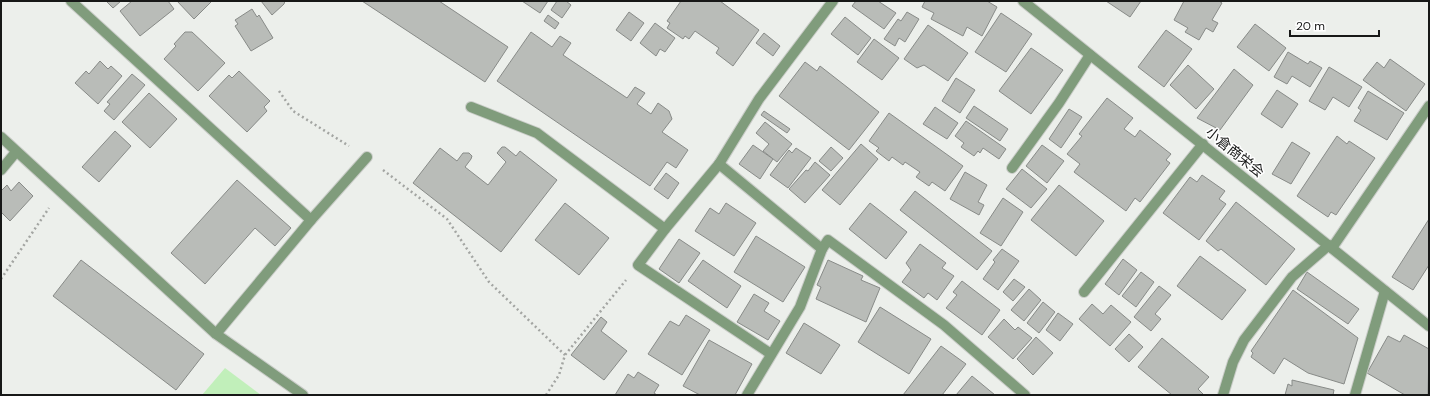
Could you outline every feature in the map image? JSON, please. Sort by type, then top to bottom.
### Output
[{"type":"street","points":[[72,1],[311,220]]},
{"type":"street","points":[[771,354],[638,265],[666,228],[719,164],[759,99],[833,1]]},
{"type":"street","name":"小倉商栄会","points":[[1023,1],[1429,326]]},
{"type":"street","points":[[1012,168],[1059,103],[1090,55]]},
{"type":"street","points":[[1223,395],[1233,362],[1244,340],[1292,277],[1330,246],[1429,106]]},
{"type":"street","points":[[471,107],[537,133],[666,228]]},
{"type":"street","points":[[1,137],[60,193],[216,334],[304,395]]},
{"type":"street","points":[[1084,292],[1203,144]]},
{"type":"street","points":[[1,170],[16,152]]},
{"type":"street","points":[[216,334],[311,220],[367,157]]},
{"type":"street","points":[[719,164],[822,249]]},
{"type":"street","points":[[747,395],[800,307],[822,249],[828,240],[944,325],[1025,395]]},
{"type":"street","points":[[1355,395],[1385,291]]},
{"type":"path","points":[[279,91],[293,111],[367,157],[447,219],[489,282],[565,355]]},
{"type":"path","points":[[1,279],[60,193]]},
{"type":"path","points":[[546,395],[559,375],[565,355],[638,265]]},
{"type":"green space","points":[[225,368],[261,395],[202,395]]},
{"type":"building","points":[[106,1],[121,1],[113,8]]},
{"type":"building","points":[[132,1],[168,1],[174,9],[140,36],[120,11]]},
{"type":"building","points":[[177,1],[212,1],[194,19]]},
{"type":"building","points":[[261,1],[285,1],[284,4],[272,15]]},
{"type":"building","points":[[362,1],[439,1],[508,47],[485,82]]},
{"type":"building","points":[[522,1],[548,1],[540,13]]},
{"type":"building","points":[[557,1],[566,1],[571,5],[562,18],[551,10]]},
{"type":"building","points":[[681,1],[720,1],[759,30],[733,66],[716,53],[719,48],[695,31],[689,39],[685,36],[683,39],[667,28],[670,23],[667,21]]},
{"type":"building","points":[[856,1],[878,1],[896,13],[884,29],[852,6]]},
{"type":"building","points":[[925,1],[987,1],[997,7],[982,36],[967,27],[963,36],[931,19],[934,13],[922,7]]},
{"type":"building","points":[[1106,1],[1141,1],[1130,17]]},
{"type":"building","points":[[1184,1],[1219,1],[1222,3],[1212,20],[1218,23],[1213,32],[1206,28],[1199,40],[1185,32],[1188,28],[1174,20]]},
{"type":"building","points":[[252,9],[257,17],[259,15],[273,38],[251,51],[235,26],[238,24],[235,20]]},
{"type":"building","points":[[629,12],[644,23],[631,41],[616,30]]},
{"type":"building","points":[[907,12],[919,19],[905,42],[899,38],[895,46],[884,39],[898,19],[901,21]]},
{"type":"building","points":[[1001,13],[1032,34],[1006,72],[975,52]]},
{"type":"building","points":[[548,15],[559,23],[555,29],[544,21]]},
{"type":"building","points":[[845,17],[871,38],[858,55],[831,34]]},
{"type":"building","points":[[655,23],[675,38],[665,52],[660,49],[656,56],[640,43]]},
{"type":"building","points":[[1255,24],[1286,48],[1269,71],[1237,47]]},
{"type":"building","points":[[928,25],[968,53],[948,81],[924,65],[917,68],[904,59]]},
{"type":"building","points":[[1166,30],[1192,49],[1164,87],[1138,67]]},
{"type":"building","points":[[185,32],[192,32],[225,63],[198,91],[164,59],[176,46],[174,44]]},
{"type":"building","points":[[531,32],[552,47],[560,36],[571,43],[563,55],[627,98],[635,87],[645,93],[637,104],[651,114],[658,103],[669,111],[672,119],[662,132],[688,150],[676,168],[667,162],[650,186],[497,81]]},
{"type":"building","points":[[764,33],[780,46],[773,56],[756,43]]},
{"type":"building","points":[[874,39],[899,58],[882,80],[857,62]]},
{"type":"building","points":[[1031,48],[1063,70],[1031,114],[999,91]]},
{"type":"building","points":[[1288,52],[1308,64],[1310,61],[1322,68],[1310,87],[1292,76],[1287,84],[1274,77]]},
{"type":"building","points":[[1390,59],[1425,84],[1406,111],[1363,80],[1377,62],[1384,68]]},
{"type":"building","points":[[100,61],[108,69],[111,66],[122,76],[98,104],[75,83],[86,71],[89,74]]},
{"type":"building","points":[[805,62],[817,71],[820,66],[879,112],[849,150],[779,96]]},
{"type":"building","points":[[1188,65],[1214,89],[1196,109],[1170,85]]},
{"type":"building","points":[[1329,67],[1362,87],[1349,107],[1333,97],[1325,110],[1309,101]]},
{"type":"building","points":[[1234,69],[1253,85],[1220,130],[1197,118]]},
{"type":"building","points":[[239,71],[270,101],[264,107],[267,111],[247,132],[209,96],[229,75],[232,78]]},
{"type":"building","points":[[132,74],[145,85],[114,120],[104,111],[110,104],[107,102]]},
{"type":"building","points":[[956,78],[975,90],[960,113],[942,101]]},
{"type":"building","points":[[1277,90],[1298,104],[1282,128],[1261,114]]},
{"type":"building","points":[[1368,91],[1404,113],[1387,140],[1354,121],[1361,110],[1358,108]]},
{"type":"building","points":[[149,93],[177,119],[150,148],[122,122]]},
{"type":"building","points":[[1107,98],[1133,118],[1124,129],[1135,137],[1140,130],[1171,154],[1166,160],[1170,163],[1140,202],[1135,198],[1126,211],[1074,172],[1080,164],[1067,154],[1082,136],[1079,134]]},
{"type":"building","points":[[974,106],[1008,129],[1000,141],[966,118]]},
{"type":"building","points":[[935,107],[958,123],[947,139],[923,124]]},
{"type":"building","points":[[1069,109],[1082,117],[1061,148],[1049,139]]},
{"type":"building","points":[[764,111],[790,129],[787,133],[761,115]]},
{"type":"building","points":[[889,113],[963,166],[945,191],[932,182],[929,186],[916,177],[920,172],[905,162],[903,165],[892,157],[889,161],[876,151],[879,148],[869,141]]},
{"type":"building","points":[[966,121],[1006,149],[999,159],[983,148],[980,153],[978,151],[974,156],[961,147],[964,143],[955,136]]},
{"type":"building","points":[[765,122],[792,144],[777,162],[763,151],[769,144],[756,133]]},
{"type":"building","points":[[115,131],[131,146],[99,182],[82,167]]},
{"type":"building","points":[[1337,136],[1347,144],[1349,141],[1375,158],[1336,215],[1331,212],[1328,217],[1297,196]]},
{"type":"building","points":[[1292,142],[1310,153],[1291,184],[1272,174]]},
{"type":"building","points":[[861,144],[878,159],[840,205],[822,190]]},
{"type":"building","points":[[753,145],[773,159],[760,179],[739,164]]},
{"type":"building","points":[[1042,145],[1064,161],[1047,183],[1026,166]]},
{"type":"building","points":[[502,147],[505,147],[516,156],[520,151],[557,180],[501,252],[413,183],[440,148],[457,161],[463,153],[469,153],[472,156],[465,167],[488,185],[506,162],[497,153]]},
{"type":"building","points":[[831,147],[843,158],[831,171],[819,161]]},
{"type":"building","points":[[796,148],[811,158],[788,188],[770,175],[789,150],[792,153]]},
{"type":"building","points":[[815,162],[830,175],[805,203],[789,189],[806,170],[808,171]]},
{"type":"building","points":[[1022,169],[1047,189],[1031,208],[1006,189]]},
{"type":"building","points":[[965,172],[987,185],[978,202],[984,205],[979,215],[950,199]]},
{"type":"building","points":[[666,173],[679,183],[668,199],[654,189]]},
{"type":"building","points":[[1202,175],[1225,191],[1219,199],[1226,204],[1199,240],[1163,213],[1190,177],[1197,182]]},
{"type":"building","points":[[237,180],[291,228],[275,246],[255,228],[205,284],[171,253]]},
{"type":"building","points":[[19,182],[33,196],[10,221],[1,212],[1,191],[7,185],[11,191]]},
{"type":"building","points":[[1059,185],[1104,221],[1076,256],[1031,220]]},
{"type":"building","points":[[915,191],[992,251],[977,270],[900,210]]},
{"type":"building","points":[[1003,198],[1023,212],[1001,246],[980,233]]},
{"type":"building","points":[[1236,202],[1295,249],[1266,285],[1221,249],[1218,251],[1206,241]]},
{"type":"building","points":[[565,203],[609,238],[579,275],[535,240]]},
{"type":"building","points":[[726,203],[756,223],[734,256],[695,231],[710,208],[719,214]]},
{"type":"building","points":[[870,203],[907,232],[886,259],[849,229]]},
{"type":"building","points":[[1429,219],[1429,265],[1413,290],[1392,277]]},
{"type":"building","points":[[756,236],[805,267],[783,302],[734,272]]},
{"type":"building","points":[[679,239],[700,253],[679,283],[659,269]]},
{"type":"building","points":[[920,244],[946,263],[942,268],[954,276],[937,300],[928,293],[924,298],[902,282],[911,270],[906,263]]},
{"type":"building","points":[[1002,249],[1019,261],[998,290],[983,279],[995,262],[993,260]]},
{"type":"building","points":[[1200,256],[1246,290],[1222,320],[1177,286]]},
{"type":"building","points":[[1123,259],[1137,270],[1119,295],[1105,284]]},
{"type":"building","points":[[81,260],[204,354],[176,390],[53,296]]},
{"type":"building","points":[[703,260],[741,286],[727,308],[688,281]]},
{"type":"building","points":[[828,260],[863,276],[861,280],[880,288],[866,322],[816,299],[821,287],[817,285]]},
{"type":"building","points":[[1141,272],[1154,282],[1136,307],[1122,296]]},
{"type":"building","points":[[1307,272],[1359,309],[1348,324],[1297,289]]},
{"type":"building","points":[[1014,279],[1025,287],[1013,301],[1003,292]]},
{"type":"building","points":[[962,281],[1000,310],[982,335],[946,308],[957,295],[953,292]]},
{"type":"building","points":[[1159,286],[1171,295],[1155,314],[1161,319],[1151,331],[1134,317]]},
{"type":"building","points":[[1029,289],[1041,300],[1024,321],[1011,310]]},
{"type":"building","points":[[1293,290],[1358,338],[1344,384],[1308,373],[1284,358],[1274,374],[1251,357],[1253,353],[1251,351]]},
{"type":"building","points":[[754,294],[769,303],[764,311],[780,321],[768,340],[737,322]]},
{"type":"building","points":[[1043,302],[1055,312],[1039,333],[1027,323]]},
{"type":"building","points":[[1092,304],[1103,314],[1111,305],[1131,322],[1110,346],[1079,319]]},
{"type":"building","points":[[880,307],[931,339],[909,374],[858,342]]},
{"type":"building","points":[[1058,313],[1073,324],[1060,341],[1046,330]]},
{"type":"building","points":[[686,315],[710,330],[682,375],[648,354],[670,321],[679,326]]},
{"type":"building","points":[[601,317],[607,322],[601,331],[627,351],[604,380],[571,355]]},
{"type":"building","points":[[1004,319],[1015,330],[1018,327],[1032,338],[1013,359],[988,337]]},
{"type":"building","points":[[804,323],[840,345],[821,374],[786,353]]},
{"type":"building","points":[[1129,334],[1143,347],[1129,362],[1115,349]]},
{"type":"building","points":[[1404,335],[1429,349],[1428,395],[1405,395],[1367,373],[1388,336],[1400,342]]},
{"type":"building","points":[[1036,337],[1053,353],[1033,375],[1017,359]]},
{"type":"building","points":[[1162,338],[1209,377],[1198,389],[1204,395],[1172,395],[1138,367]]},
{"type":"building","points":[[709,340],[752,364],[735,395],[700,395],[683,386]]},
{"type":"building","points":[[941,346],[966,364],[942,395],[903,395]]},
{"type":"building","points":[[638,372],[659,385],[654,393],[657,395],[615,395],[628,374],[634,378]]},
{"type":"building","points":[[972,376],[995,395],[956,395]]},
{"type":"building","points":[[1292,380],[1334,390],[1333,395],[1285,395],[1288,384],[1292,386]]}]
